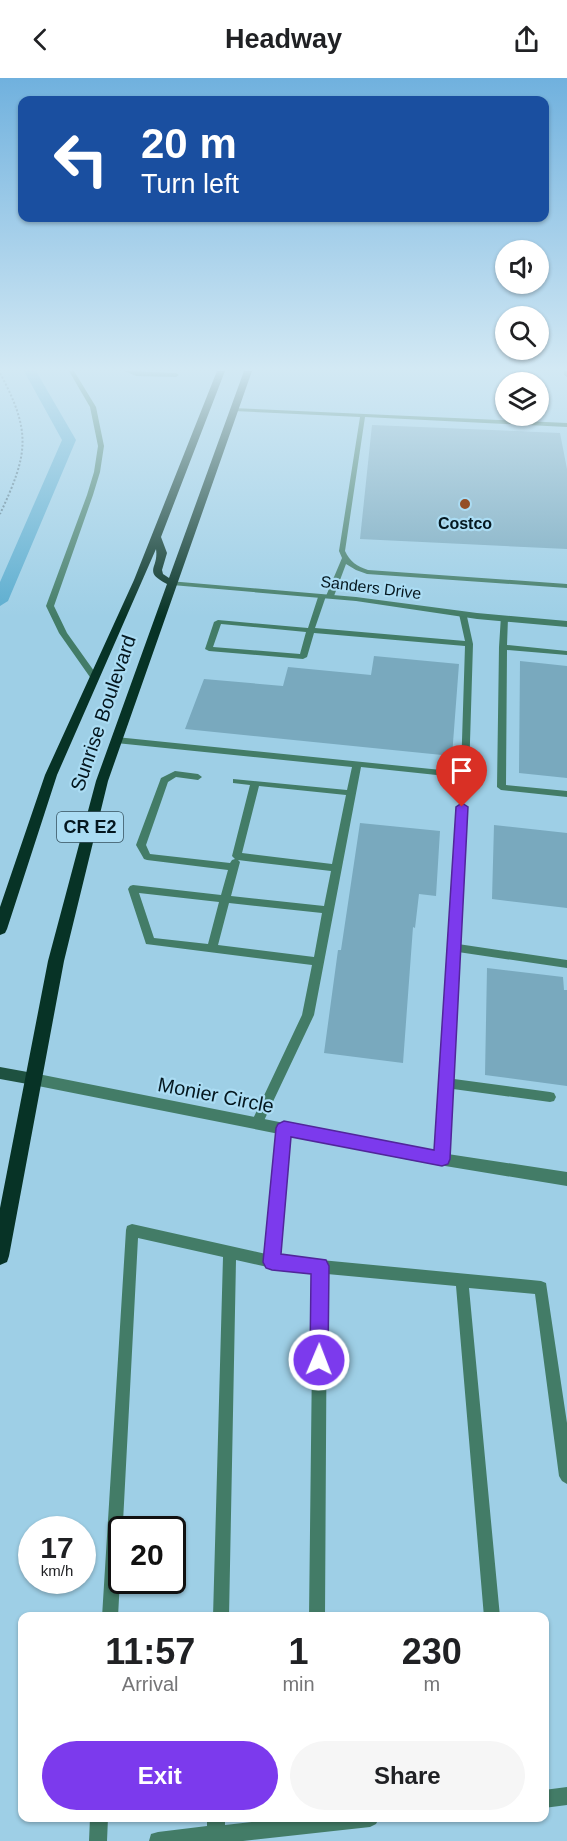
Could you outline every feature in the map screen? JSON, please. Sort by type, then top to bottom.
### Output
[{"type":"main road","name":"Sunrise Boulevard","points":[[0,928],[51,775],[139,580],[189,453]]},
{"type":"main road","name":"Sunrise Boulevard","points":[[0,1256],[56,961],[102,781],[218,453]]},
{"type":"main road","points":[[156,537],[162,553],[157,570],[159,576],[172,583]]},
{"type":"main road","name":"Monier Circle","points":[[0,1072],[33,1079]]},
{"type":"street","name":"Sanders Drive","points":[[172,583],[326,596],[463,614],[567,624]]},
{"type":"street","name":"Monier Circle","points":[[33,1079],[442,1159],[567,1179]]},
{"type":"lane","points":[[95,678],[63,633],[50,606],[90,495],[97,472],[99,453]]},
{"type":"lane","points":[[357,453],[342,551],[345,559],[356,568],[367,572],[567,586]]},
{"type":"lane","points":[[345,559],[311,630],[303,657],[209,649],[218,622],[311,630],[469,644]]},
{"type":"lane","points":[[116,740],[465,776],[469,644],[463,614]]},
{"type":"lane","points":[[504,618],[501,787],[567,794]]},
{"type":"lane","points":[[504,647],[567,652]]},
{"type":"lane","points":[[256,1123],[308,1015],[357,764]]},
{"type":"lane","points":[[198,777],[175,774],[164,780],[141,845],[147,857],[336,868]]},
{"type":"lane","points":[[236,781],[352,793]]},
{"type":"lane","points":[[212,948],[255,783]]},
{"type":"lane","points":[[442,1159],[462,807]]},
{"type":"lane","points":[[317,961],[150,941],[133,889],[327,910]]},
{"type":"lane","points":[[453,947],[567,964]]},
{"type":"lane","points":[[448,1083],[550,1097]]},
{"type":"lane","points":[[272,1262],[284,1128]]},
{"type":"lane","points":[[110,1612],[132,1230],[272,1262],[540,1288],[567,1476]]},
{"type":"lane","points":[[221,1612],[230,1252]]},
{"type":"lane","points":[[317,1612],[320,1266]]},
{"type":"lane","points":[[462,1281],[492,1612]]},
{"type":"lane","points":[[549,1798],[567,1796]]},
{"type":"lane","points":[[98,1841],[99,1822]]},
{"type":"lane","points":[[158,1841],[216,1826],[295,1822]]},
{"type":"path","points":[[0,514],[18,477],[22,453]]},
{"type":"building","name":"Costco","points":[[369,453],[564,453],[567,469],[567,549],[360,539]]},
{"type":"building","points":[[374,656],[459,664],[452,756],[185,729],[204,679],[283,686],[288,667],[371,675]]},
{"type":"building","points":[[520,661],[567,666],[567,778],[519,773]]},
{"type":"building","points":[[360,823],[440,831],[436,896],[419,894],[415,928],[413,927],[403,1063],[324,1053],[338,950],[341,950]]},
{"type":"building","points":[[494,825],[567,833],[567,908],[492,899]]},
{"type":"building","points":[[487,968],[563,977],[564,990],[567,990],[567,1086],[485,1075]]},
{"type":"waterway","points":[[0,601],[63,453]]},
{"type":"place","name":"Costco","points":[[465,504]]},
{"type":"route","points":[[319,1360],[320,1266],[272,1262],[284,1128],[442,1159],[462,807]]}]
